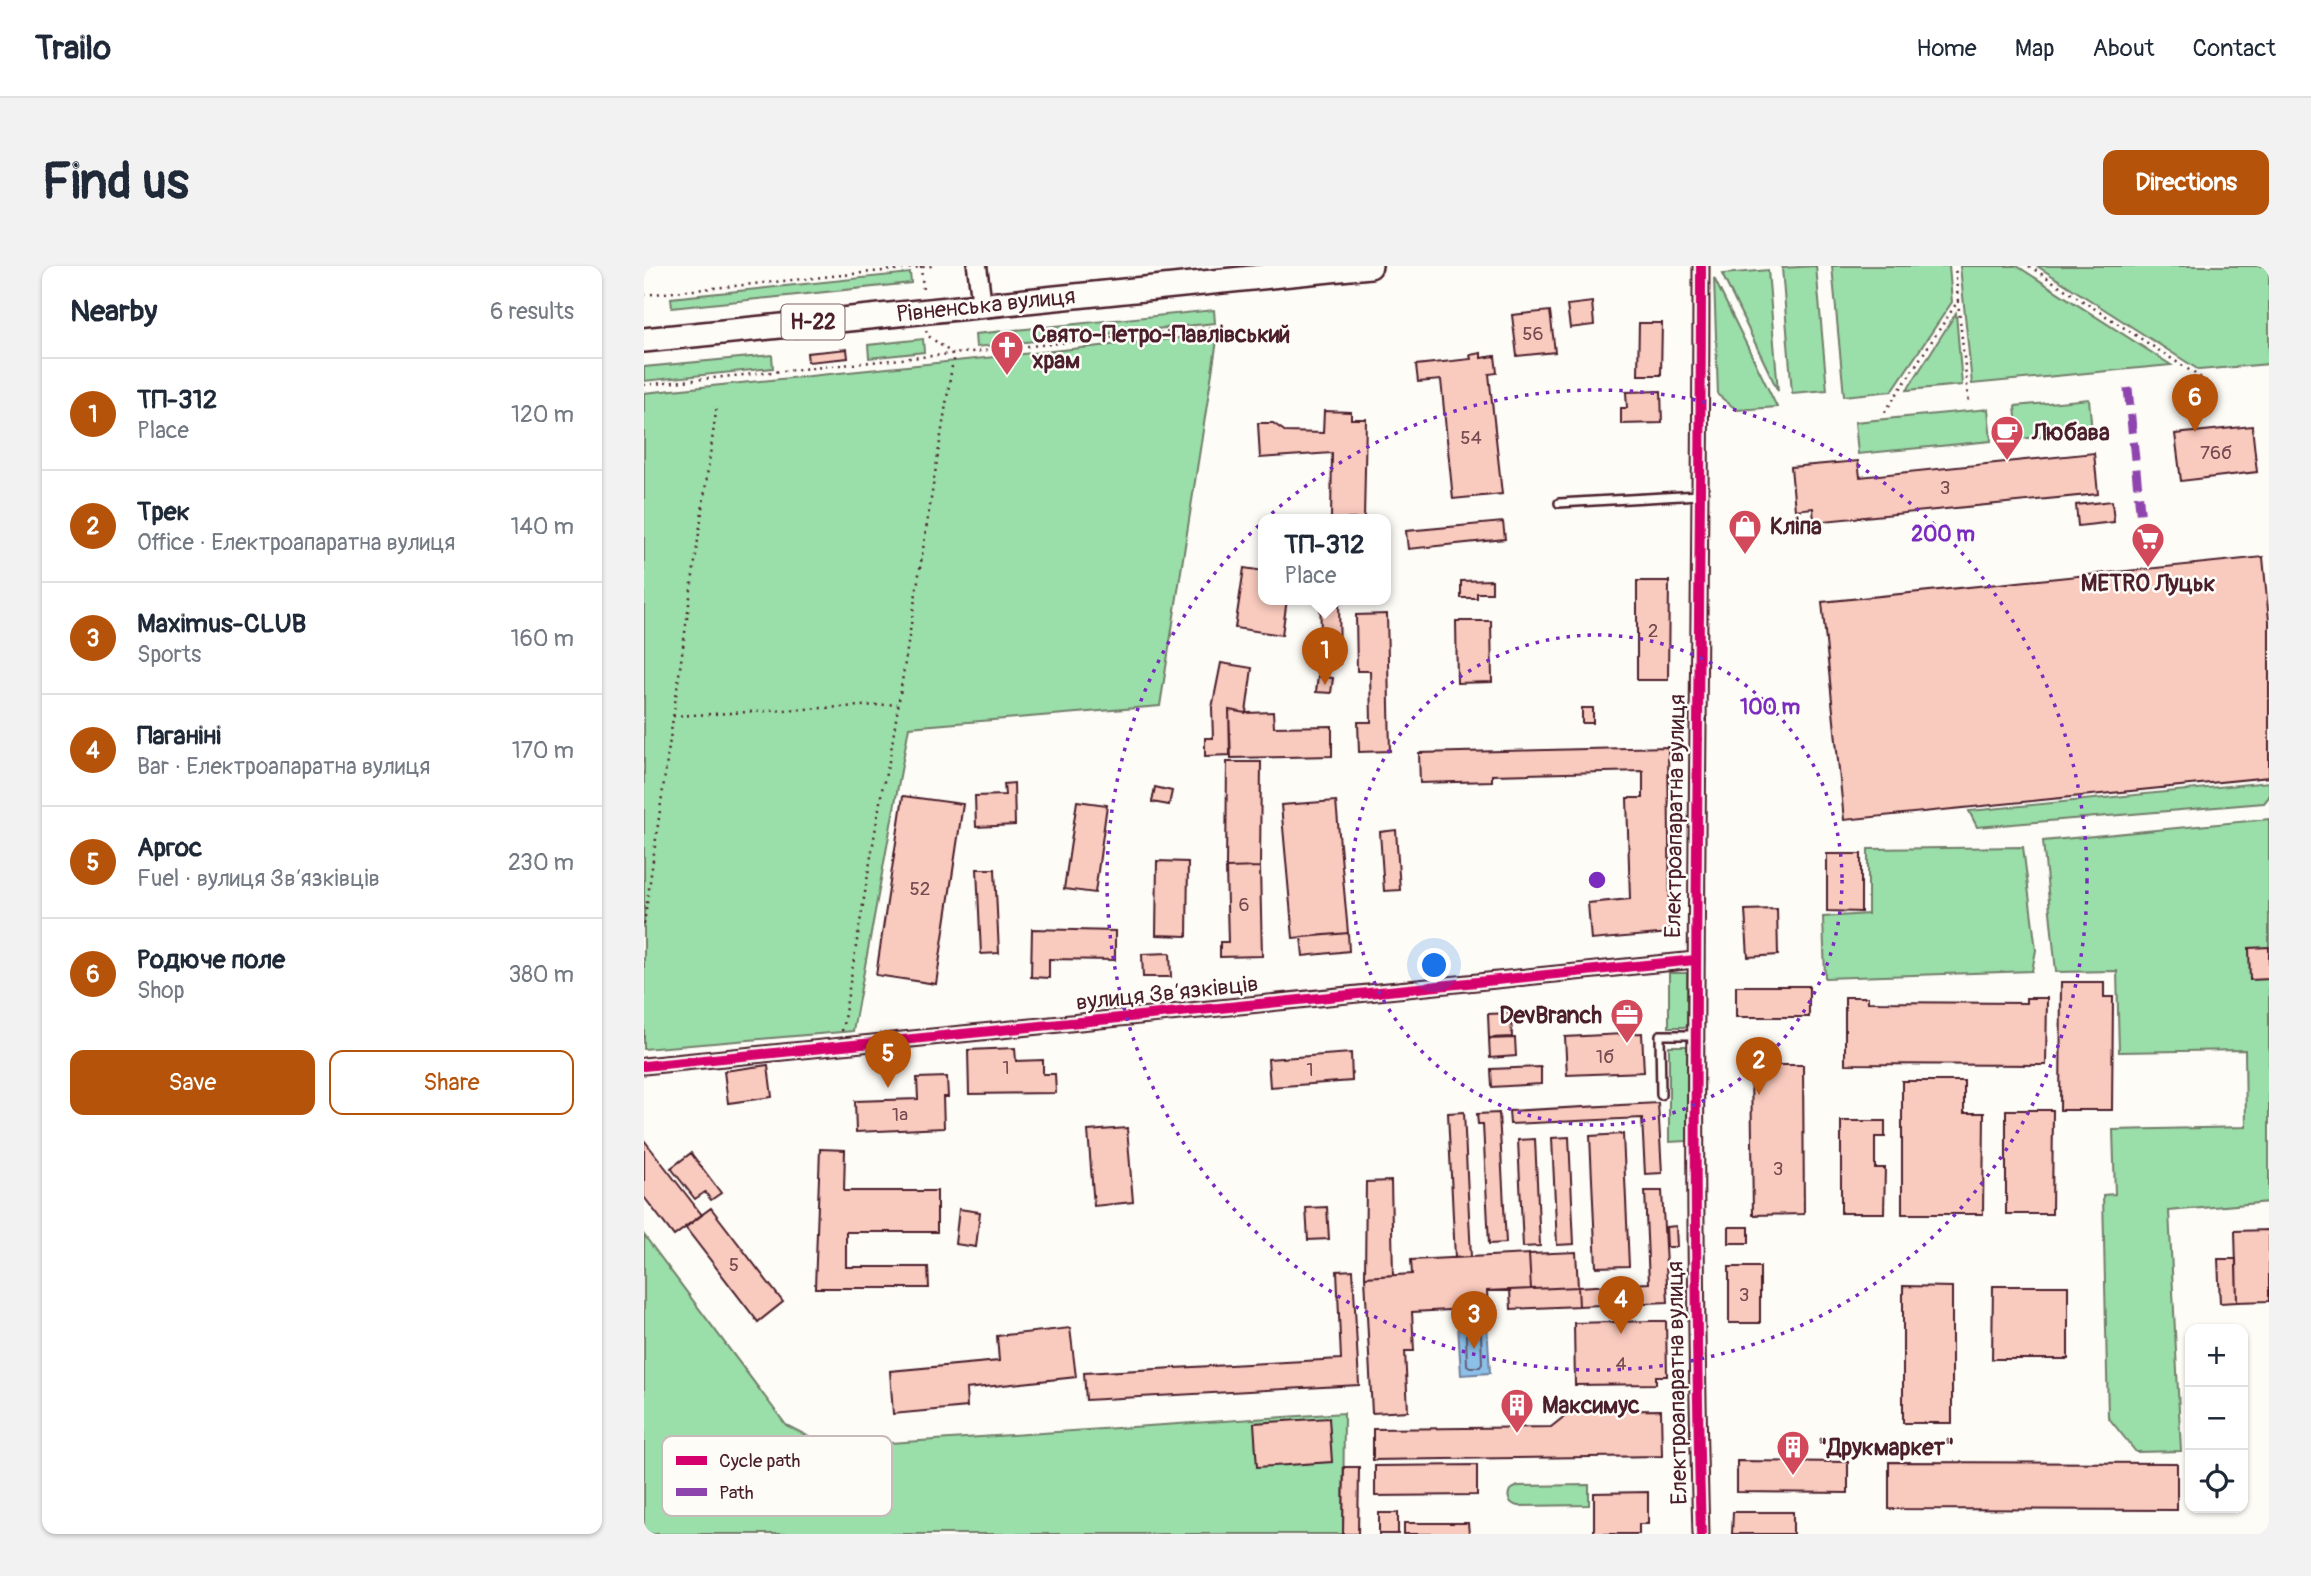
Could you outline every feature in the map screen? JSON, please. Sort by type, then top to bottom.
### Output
[{"type":"main road","name":"Рівненська вулиця","points":[[644,340],[1284,270],[1370,266]]},
{"type":"street","points":[[977,266],[982,305]]},
{"type":"street","name":"Електроапаратна вулиця","points":[[1701,266],[1695,960],[1696,1381],[1701,1534]]},
{"type":"street","name":"вулиця Звʼязківців","points":[[644,1066],[1695,960]]},
{"type":"lane","points":[[1559,503],[1699,495]]},
{"type":"lane","points":[[1661,1095],[1660,1035],[1695,1035]]},
{"type":"path","points":[[644,295],[932,266]]},
{"type":"path","points":[[1955,266],[1969,404]]},
{"type":"path","points":[[2029,266],[2206,381]]},
{"type":"path","points":[[1885,412],[1958,301]]},
{"type":"path","points":[[644,385],[1228,326]]},
{"type":"path","points":[[839,1047],[898,704],[953,354]]},
{"type":"path","points":[[644,924],[717,405]]},
{"type":"path","points":[[673,716],[898,704]]},
{"type":"green space","points":[[1816,266],[1827,390],[1792,393],[1782,268]]},
{"type":"green space","points":[[1832,266],[1949,266],[1952,302],[1892,391],[1844,396]]},
{"type":"green space","points":[[1960,266],[2017,266],[2171,365],[1972,384]]},
{"type":"green space","points":[[2037,266],[2269,266],[2269,364],[2199,370]]},
{"type":"green space","points":[[1768,270],[1778,391],[1722,274]]},
{"type":"green space","points":[[910,273],[911,283],[672,308],[671,298]]},
{"type":"green space","points":[[1714,278],[1777,407],[1737,410],[1718,395]]},
{"type":"green space","points":[[1214,310],[1215,323],[976,347],[975,334]]},
{"type":"green space","points":[[1956,313],[1962,385],[1907,390]]},
{"type":"green space","points":[[1218,334],[1160,706],[909,727],[853,1031],[644,1049],[644,393]]},
{"type":"green space","points":[[923,339],[924,352],[869,358],[868,345]]},
{"type":"green space","points":[[772,355],[773,368],[644,381],[644,367]]},
{"type":"green space","points":[[2089,399],[2092,432],[2018,439],[2015,406]]},
{"type":"green space","points":[[1988,409],[1991,441],[1858,454],[1855,422]]},
{"type":"green space","points":[[2269,782],[2269,797],[2264,803],[1977,827],[1969,811]]},
{"type":"green space","points":[[2269,819],[2269,1202],[2169,1211],[2181,1451],[2136,1452],[2108,1417],[2103,1195],[2115,1194],[2113,1130],[2246,1127],[2245,1050],[2119,1052],[2117,971],[2056,972],[2043,841]]},
{"type":"green space","points":[[2023,847],[2036,950],[2032,971],[1825,978],[1823,917],[1868,914],[1868,849]]},
{"type":"green space","points":[[1669,973],[1687,973],[1687,1027],[1669,1027]]},
{"type":"green space","points":[[1669,1046],[1687,1046],[1687,1141],[1669,1142]]},
{"type":"green space","points":[[644,1235],[786,1425],[808,1436],[662,1436],[662,1516],[892,1516],[892,1443],[1344,1413],[1343,1534],[644,1534]]},
{"type":"green space","points":[[1589,1485],[1589,1505],[1518,1506],[1509,1498],[1510,1490],[1518,1486]]},
{"type":"water","points":[[1487,1324],[1490,1373],[1461,1375],[1458,1326]]},
{"type":"building","points":[[1592,302],[1594,325],[1570,328],[1567,305]]},
{"type":"building","points":[[1550,311],[1555,352],[1517,356],[1512,315]]},
{"type":"building","points":[[1639,323],[1662,323],[1661,375],[1638,375]]},
{"type":"building","points":[[847,349],[848,358],[808,362],[807,353]]},
{"type":"building","points":[[1481,353],[1481,358],[1495,356],[1497,373],[1489,374],[1502,494],[1453,499],[1441,380],[1418,382],[1416,365],[1471,359],[1470,355]]},
{"type":"building","points":[[1661,391],[1662,423],[1621,424],[1621,408],[1627,408],[1626,392]]},
{"type":"building","points":[[1324,411],[1351,412],[1351,419],[1366,419],[1364,514],[1331,514],[1332,453],[1260,458],[1258,423],[1273,423],[1286,432],[1323,433]]},
{"type":"building","points":[[2252,426],[2257,472],[2181,481],[2175,434]]},
{"type":"building","points":[[2094,453],[2098,494],[1814,522],[1813,508],[1795,510],[1791,467],[1858,461],[1860,477]]},
{"type":"building","points":[[2112,501],[2114,522],[2078,526],[2076,505]]},
{"type":"building","points":[[1503,522],[1505,539],[1408,549],[1406,531]]},
{"type":"building","points":[[2263,557],[2269,621],[2269,777],[1844,820],[1822,602]]},
{"type":"building","points":[[1244,568],[1258,570],[1258,605],[1286,605],[1282,635],[1235,628]]},
{"type":"building","points":[[1492,580],[1492,593],[1477,593],[1477,598],[1461,598],[1461,581]]},
{"type":"building","points":[[1637,581],[1669,581],[1668,680],[1637,680]]},
{"type":"building","points":[[1320,605],[1339,605],[1340,664],[1322,665]]},
{"type":"building","points":[[1387,614],[1390,751],[1359,752],[1358,722],[1371,722],[1370,671],[1357,671],[1356,615]]},
{"type":"building","points":[[1456,621],[1491,621],[1492,682],[1457,683]]},
{"type":"building","points":[[1221,663],[1252,668],[1246,713],[1229,710],[1230,755],[1205,756],[1205,738],[1213,738],[1212,708]]},
{"type":"building","points":[[1318,676],[1333,678],[1331,693],[1316,692]]},
{"type":"building","points":[[1582,708],[1593,708],[1593,723],[1582,723]]},
{"type":"building","points":[[1229,710],[1246,713],[1273,712],[1274,727],[1332,726],[1332,756],[1231,758]]},
{"type":"building","points":[[1668,747],[1670,933],[1591,940],[1588,903],[1630,899],[1627,798],[1643,798],[1643,771],[1492,775],[1492,781],[1420,783],[1419,753]]},
{"type":"building","points":[[1227,762],[1261,762],[1260,867],[1226,868]]},
{"type":"building","points":[[1014,783],[1015,825],[976,827],[975,796],[1005,795],[1004,784]]},
{"type":"building","points":[[1155,787],[1172,791],[1169,805],[1152,802]]},
{"type":"building","points":[[903,796],[963,804],[936,984],[876,975]]},
{"type":"building","points":[[1077,801],[1107,805],[1095,893],[1064,889]]},
{"type":"building","points":[[1336,801],[1348,933],[1293,938],[1281,805]]},
{"type":"building","points":[[1396,830],[1400,890],[1384,891],[1380,832]]},
{"type":"building","points":[[1827,854],[1861,854],[1861,912],[1827,911]]},
{"type":"building","points":[[1157,861],[1188,862],[1187,936],[1156,935]]},
{"type":"building","points":[[1260,867],[1262,956],[1220,957],[1220,942],[1228,942],[1226,868]]},
{"type":"building","points":[[977,869],[995,869],[999,953],[981,954]]},
{"type":"building","points":[[1777,909],[1778,955],[1748,957],[1745,910]]},
{"type":"building","points":[[1032,929],[1115,931],[1115,960],[1049,959],[1049,978],[1031,977]]},
{"type":"building","points":[[1348,933],[1349,951],[1303,956],[1301,937]]},
{"type":"building","points":[[2269,947],[2269,979],[2250,980],[2249,948]]},
{"type":"building","points":[[1170,953],[1171,977],[1143,977],[1142,954]]},
{"type":"building","points":[[2061,982],[2104,982],[2104,997],[2113,997],[2112,1110],[2060,1110]]},
{"type":"building","points":[[1736,986],[1809,986],[1809,1017],[1736,1017]]},
{"type":"building","points":[[1845,997],[1868,997],[1868,1002],[2026,1003],[2026,998],[2047,998],[2046,1065],[1845,1064]]},
{"type":"building","points":[[1511,1013],[1512,1037],[1489,1038],[1488,1014]]},
{"type":"building","points":[[1642,1033],[1644,1072],[1567,1075],[1565,1037]]},
{"type":"building","points":[[1515,1038],[1516,1056],[1490,1058],[1489,1039]]},
{"type":"building","points":[[1015,1048],[1016,1061],[1043,1060],[1043,1074],[1055,1074],[1056,1093],[969,1094],[968,1050]]},
{"type":"building","points":[[1351,1053],[1352,1081],[1270,1087],[1268,1059]]},
{"type":"building","points":[[768,1065],[772,1097],[728,1103],[724,1071]]},
{"type":"building","points":[[1751,1065],[1803,1065],[1804,1214],[1753,1215]]},
{"type":"building","points":[[1541,1067],[1541,1084],[1492,1087],[1491,1069]]},
{"type":"building","points":[[947,1077],[948,1097],[943,1097],[944,1128],[856,1132],[855,1101],[918,1099],[917,1078]]},
{"type":"building","points":[[1902,1081],[1964,1081],[1964,1113],[1984,1113],[1983,1214],[1902,1214]]},
{"type":"building","points":[[1658,1103],[1662,1173],[1645,1174],[1642,1118],[1510,1124],[1509,1111]]},
{"type":"building","points":[[2006,1110],[2053,1110],[2052,1214],[2006,1214]]},
{"type":"building","points":[[1464,1112],[1471,1257],[1455,1258],[1448,1113]]},
{"type":"building","points":[[1499,1113],[1506,1243],[1489,1244],[1483,1124],[1478,1124],[1477,1114]]},
{"type":"building","points":[[1841,1121],[1885,1121],[1885,1137],[1875,1137],[1875,1168],[1885,1168],[1884,1213],[1841,1213]]},
{"type":"building","points":[[1127,1128],[1133,1202],[1094,1206],[1088,1131]]},
{"type":"building","points":[[1623,1134],[1629,1266],[1596,1267],[1590,1136]]},
{"type":"building","points":[[1569,1137],[1574,1244],[1557,1245],[1552,1138]]},
{"type":"building","points":[[1535,1139],[1540,1246],[1523,1247],[1518,1140]]},
{"type":"building","points":[[644,1140],[702,1215],[674,1236],[644,1197]]},
{"type":"building","points":[[820,1149],[845,1150],[844,1191],[937,1191],[937,1232],[846,1232],[846,1267],[928,1267],[929,1288],[815,1288]]},
{"type":"building","points":[[691,1153],[721,1193],[711,1200],[705,1192],[695,1199],[671,1168]]},
{"type":"building","points":[[1391,1181],[1393,1275],[1365,1277],[1366,1182]]},
{"type":"building","points":[[1645,1191],[1662,1191],[1668,1302],[1579,1306],[1578,1287],[1649,1283]]},
{"type":"building","points":[[1327,1207],[1329,1239],[1308,1240],[1306,1208]]},
{"type":"building","points":[[711,1208],[783,1302],[758,1322],[685,1227]]},
{"type":"building","points":[[959,1209],[980,1212],[976,1247],[955,1244]]},
{"type":"building","points":[[1676,1226],[1677,1247],[1667,1247],[1666,1227]]},
{"type":"building","points":[[1729,1227],[1749,1227],[1749,1243],[1729,1243]]},
{"type":"building","points":[[2269,1230],[2269,1301],[2237,1302],[2235,1231]]},
{"type":"building","points":[[1576,1252],[1578,1287],[1531,1289],[1529,1254]]},
{"type":"building","points":[[1529,1254],[1531,1289],[1487,1291],[1488,1308],[1412,1312],[1414,1351],[1405,1351],[1408,1411],[1372,1413],[1365,1277],[1412,1274],[1411,1260]]},
{"type":"building","points":[[2218,1259],[2236,1259],[2237,1302],[2220,1303]]},
{"type":"building","points":[[1729,1267],[1760,1267],[1760,1323],[1729,1323]]},
{"type":"building","points":[[1353,1270],[1359,1385],[1086,1400],[1084,1373],[1341,1359],[1337,1271]]},
{"type":"building","points":[[1903,1286],[1952,1287],[1952,1423],[1903,1423]]},
{"type":"building","points":[[1993,1286],[2068,1286],[2068,1359],[1992,1359]]},
{"type":"building","points":[[1578,1287],[1579,1306],[1511,1309],[1510,1290]]},
{"type":"building","points":[[1666,1321],[1667,1376],[1656,1376],[1656,1384],[1575,1385],[1574,1323]]},
{"type":"building","points":[[1070,1328],[1076,1377],[966,1389],[967,1407],[893,1414],[890,1371],[999,1361],[997,1336]]},
{"type":"building","name":"Максимус","points":[[1661,1410],[1662,1456],[1373,1460],[1373,1429],[1551,1427],[1571,1411]]},
{"type":"building","points":[[1329,1418],[1332,1462],[1257,1467],[1254,1423]]},
{"type":"building","name":"\"Друкмаркет\"","points":[[1737,1461],[1848,1462],[1848,1493],[1737,1492]]},
{"type":"building","points":[[1889,1462],[2177,1463],[2177,1510],[1889,1509]]},
{"type":"building","points":[[1477,1465],[1477,1495],[1375,1496],[1375,1466]]},
{"type":"building","points":[[1344,1467],[1359,1467],[1358,1534],[1343,1534]]},
{"type":"building","points":[[1648,1492],[1648,1524],[1639,1524],[1639,1534],[1594,1534],[1594,1493]]},
{"type":"building","points":[[1733,1512],[1793,1512],[1793,1534],[1732,1534]]},
{"type":"building","points":[[1379,1513],[1398,1513],[1398,1534],[1379,1534]]},
{"type":"building","points":[[1404,1523],[1468,1523],[1469,1534],[1404,1534]]},
{"type":"marked path","points":[[2128,388],[2142,531]]},
{"type":"cycle path","points":[[1701,266],[1696,1217],[1701,1534]]},
{"type":"cycle path","points":[[644,1066],[1695,960]]},
{"type":"place","name":"Свято-Петро-Павлівський храм","points":[[1007,377]]},
{"type":"place","name":"Родюче поле","points":[[2195,432]]},
{"type":"place","name":"Любава","points":[[2007,462]]},
{"type":"place","name":"Кліпа","points":[[1745,556]]},
{"type":"place","name":"METRO Луцьк","points":[[2148,569]]},
{"type":"place","name":"ТП-312","points":[[1325,685]]},
{"type":"place","name":"DevBranch","points":[[1627,1045]]},
{"type":"place","name":"Аргос","points":[[888,1088]]},
{"type":"place","name":"Трек","points":[[1759,1095]]},
{"type":"place","name":"Паганіні","points":[[1621,1334]]},
{"type":"place","name":"Maximus-CLUB","points":[[1474,1349]]},
{"type":"place","name":"Максимус","points":[[1517,1435]]},
{"type":"place","name":"\"Друкмаркет\"","points":[[1793,1477]]}]
